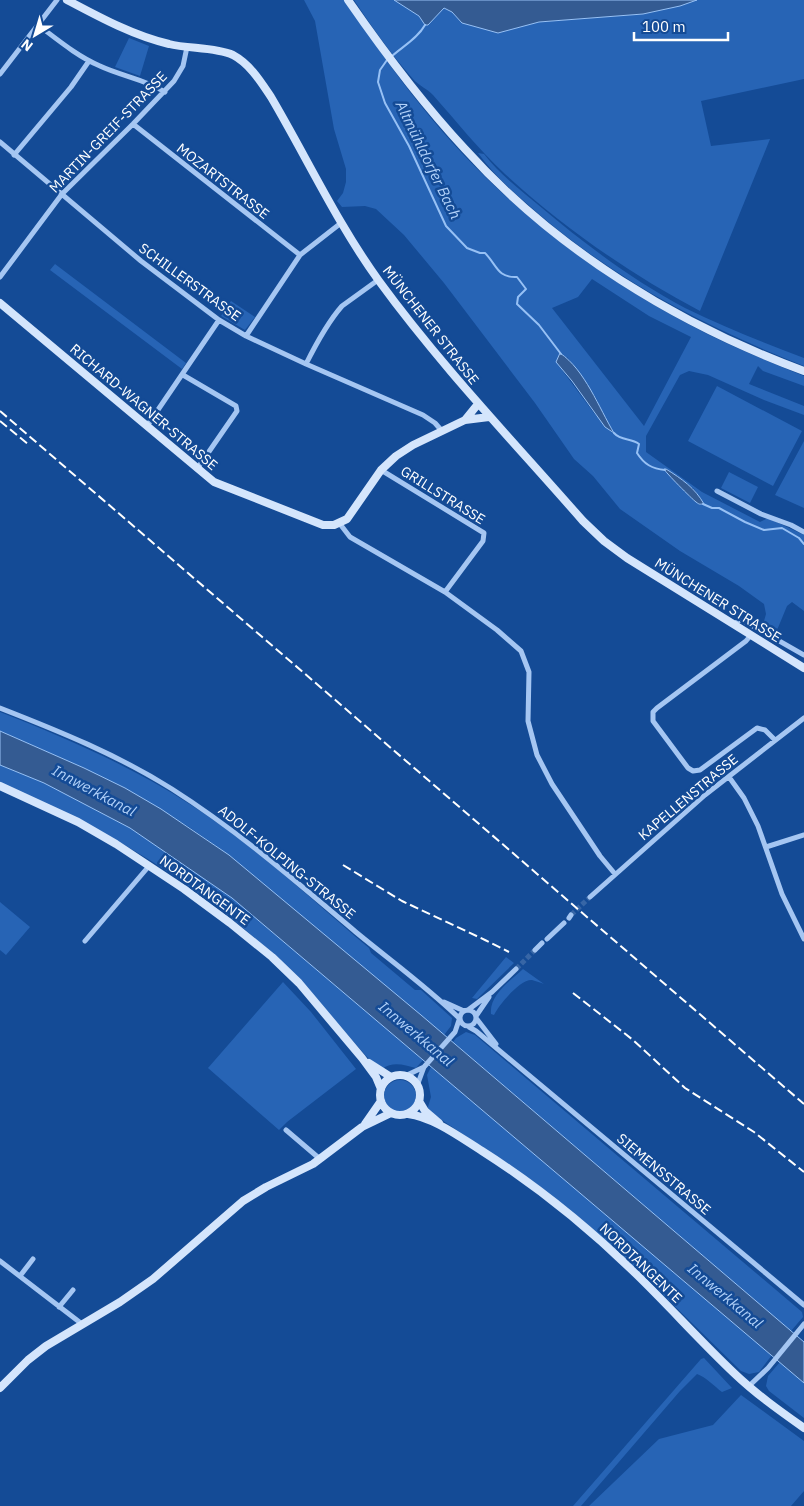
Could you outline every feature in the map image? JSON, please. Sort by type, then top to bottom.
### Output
[{"type":"street","points":[[0,74],[57,0]]},
{"type":"street","name":"MÜNCHENER STRASSE","points":[[67,0],[144,36],[187,48],[232,55],[243,62],[275,104],[341,223],[378,280],[426,342],[489,417],[583,521],[604,541],[627,558],[804,668]]},
{"type":"street","points":[[348,0],[428,107],[470,155],[518,201],[575,248],[645,296],[688,320],[741,345],[804,371]]},
{"type":"street","points":[[38,25],[89,61],[117,73],[155,85],[165,92]]},
{"type":"street","name":"MARTIN-GREIF-STRASSE","points":[[0,277],[62,194],[165,92],[181,71],[187,48]]},
{"type":"street","points":[[14,155],[71,87],[89,61]]},
{"type":"street","name":"MOZARTSTRASSE","points":[[133,124],[300,255]]},
{"type":"street","name":"SCHILLERSTRASSE","points":[[0,142],[141,261],[219,320],[246,336],[306,364],[423,415],[442,431]]},
{"type":"street","points":[[246,336],[300,255],[341,223]]},
{"type":"street","points":[[306,364],[319,339],[342,306],[378,280]]},
{"type":"street","name":"RICHARD-WAGNER-STRASSE","points":[[0,304],[197,470],[220,486],[314,522],[328,526],[340,524]]},
{"type":"street","points":[[147,426],[219,320]]},
{"type":"street","points":[[183,375],[237,408],[237,411],[197,470]]},
{"type":"street","points":[[465,420],[478,404]]},
{"type":"street","points":[[489,417],[465,420],[403,451],[390,460],[381,470],[350,516],[340,524],[350,537],[445,592],[498,630],[520,651],[529,672],[528,711],[536,755],[552,784],[600,856],[615,874]]},
{"type":"street","name":"GRILLSTRASSE","points":[[381,470],[484,533],[483,541],[445,592]]},
{"type":"street","points":[[717,491],[761,514],[804,532]]},
{"type":"street","points":[[734,624],[740,620],[744,621],[804,654]]},
{"type":"street","points":[[751,635],[746,641],[657,708],[653,712],[653,721],[688,768],[694,770],[700,770],[757,728],[766,730],[775,740]]},
{"type":"street","name":"ADOLF-KOLPING-STRASSE","points":[[0,708],[106,752],[171,788],[224,824],[275,863],[441,1001],[459,1019]]},
{"type":"street","name":"KAPELLENSTRASSE","points":[[590,897],[705,795],[804,718]]},
{"type":"street","points":[[730,776],[749,807],[766,847],[782,894],[804,939]]},
{"type":"street","name":"NORDTANGENTE","points":[[0,786],[78,822],[149,866],[218,914],[272,957],[299,983],[362,1058],[376,1077],[381,1089],[381,1101]]},
{"type":"street","points":[[766,847],[804,835]]},
{"type":"street","points":[[85,941],[149,866]]},
{"type":"street","points":[[547,938],[564,923]]},
{"type":"street","points":[[535,950],[542,943]]},
{"type":"street","points":[[417,1086],[424,1067],[454,1032],[460,1014],[492,992],[516,968]]},
{"type":"street","points":[[454,1032],[475,1023],[476,1017],[492,992]]},
{"type":"street","name":"ADOLF-KOLPING-STRASSE","points":[[441,1001],[466,1010]]},
{"type":"street","points":[[466,1010],[473,1012],[476,1017]]},
{"type":"street","name":"SIEMENSSTRASSE","points":[[476,1017],[491,1039],[510,1060]]},
{"type":"street","points":[[459,1019],[467,1027]]},
{"type":"street","name":"SIEMENSSTRASSE","points":[[467,1027],[476,1031],[804,1305]]},
{"type":"street","name":"NORDTANGENTE","points":[[362,1058],[391,1077]]},
{"type":"street","points":[[381,1089],[384,1083],[391,1077],[405,1076],[424,1067]]},
{"type":"street","points":[[405,1076],[412,1080],[420,1093],[419,1101],[408,1114]]},
{"type":"street","points":[[362,1127],[381,1101],[386,1110],[391,1113]]},
{"type":"street","name":"NORDTANGENTE","points":[[419,1101],[425,1111],[448,1131]]},
{"type":"street","points":[[0,1388],[37,1353],[120,1302],[153,1279],[243,1201],[320,1159],[362,1127],[391,1113]]},
{"type":"street","name":"NORDTANGENTE","points":[[391,1113],[420,1117],[448,1131],[519,1176],[576,1220],[634,1272],[749,1386],[804,1428]]},
{"type":"street","points":[[286,1130],[320,1159]]},
{"type":"street","points":[[20,1276],[33,1260]]},
{"type":"street","points":[[0,1261],[82,1324]]},
{"type":"street","points":[[59,1307],[73,1290]]},
{"type":"street","points":[[749,1386],[768,1368],[802,1326]]},
{"type":"shaded area","points":[[304,0],[345,0],[402,81],[450,140],[512,202],[579,256],[652,304],[690,325],[732,346],[804,376],[804,386],[763,371],[758,366],[749,384],[804,406],[804,415],[764,400],[708,375],[689,371],[680,375],[646,436],[646,452],[702,492],[760,522],[768,518],[804,535],[804,611],[792,602],[787,606],[775,635],[762,628],[766,614],[764,604],[739,586],[680,551],[620,509],[593,476],[574,459],[535,403],[444,283],[404,235],[376,209],[365,206],[342,207],[337,201],[343,193],[346,182],[346,169],[334,129],[315,21]],"holes":[[[592,279],[649,316],[691,337],[644,426],[552,308],[578,297]],[[567,357],[596,398],[613,432],[594,413],[562,370]],[[666,469],[694,489],[703,504],[689,496]]]},
{"type":"shaded area","points":[[354,0],[394,0],[419,16],[425,25],[444,8],[452,12],[462,23],[498,32],[539,22],[643,14],[680,6],[697,0],[804,0],[804,79],[701,101],[711,146],[770,139],[700,311],[623,266],[527,194],[495,165],[431,93],[413,79],[382,40]]},
{"type":"shaded area","points":[[129,38],[149,46],[140,76],[115,67]]},
{"type":"shaded area","points":[[478,153],[484,154],[504,176],[559,222],[629,274],[685,308],[714,322],[804,358],[804,366],[733,336],[699,319],[601,262],[523,201],[499,178]]},
{"type":"shaded area","points":[[55,264],[186,363],[182,369],[50,270]]},
{"type":"shaded area","points":[[231,301],[255,317],[245,330],[221,316]]},
{"type":"shaded area","points":[[717,386],[802,431],[773,486],[688,441]]},
{"type":"shaded area","points":[[804,441],[804,508],[775,495]]},
{"type":"shaded area","points":[[729,472],[758,487],[750,503],[721,488]]},
{"type":"shaded area","points":[[0,712],[122,765],[215,821],[282,874],[415,990],[421,990],[452,1018],[451,1026],[444,1035],[229,855],[189,827],[125,788],[0,731]]},
{"type":"shaded area","points":[[0,765],[44,783],[130,828],[232,898],[423,1060],[416,1068],[394,1064],[382,1069],[367,1057],[283,964],[220,909],[150,860],[114,839],[76,818],[0,783]]},
{"type":"shaded area","points":[[0,902],[30,927],[6,955],[0,950]]},
{"type":"shaded area","points":[[506,957],[514,963],[477,999],[472,998]]},
{"type":"shaded area","points":[[523,969],[544,984],[532,980],[527,981],[516,988],[505,999],[494,1015],[491,1014],[491,1007],[497,995]]},
{"type":"shaded area","points":[[283,982],[311,1012],[356,1069],[279,1130],[208,1068]]},
{"type":"shaded area","points":[[466,1032],[475,1035],[802,1312],[803,1317],[791,1331],[453,1042]]},
{"type":"shaded area","points":[[431,1067],[772,1355],[759,1372],[749,1374],[741,1371],[647,1279],[576,1216],[538,1185],[427,1110],[431,1097],[427,1075]]},
{"type":"shaded area","points":[[400,1080],[411,1085],[416,1096],[411,1107],[400,1112],[389,1107],[384,1096],[389,1085]]},
{"type":"shaded area","points":[[704,1358],[732,1388],[722,1392],[707,1379],[697,1374],[680,1391],[581,1506],[573,1506],[701,1359]]},
{"type":"shaded area","points":[[780,1362],[804,1383],[804,1418],[769,1391],[766,1386],[768,1376]]},
{"type":"shaded area","points":[[741,1395],[804,1441],[804,1491],[791,1506],[589,1506],[659,1439],[713,1425]]},
{"type":"water","points":[[394,0],[697,0],[680,6],[643,14],[539,22],[498,33],[462,23],[452,12],[444,8],[428,25],[425,25],[419,16]]},
{"type":"water","points":[[560,353],[569,360],[584,379],[614,433],[605,427],[556,362]]},
{"type":"water","points":[[664,469],[688,484],[704,504],[699,504],[694,500]]},
{"type":"water","name":"Innwerkkanal","points":[[0,731],[125,788],[161,809],[229,855],[421,1015],[804,1342],[804,1383],[232,898],[130,828],[44,783],[0,765]]},
{"type":"waterway","name":"Altmühldorfer Bach","points":[[391,57],[414,38],[425,25]]},
{"type":"waterway","name":"Altmühldorfer Bach","points":[[387,60],[380,70],[378,82],[385,103],[409,146],[446,226],[467,248],[485,253],[501,273],[510,277],[517,277],[526,289],[518,297],[517,304],[539,325],[561,354]]},
{"type":"waterway","name":"Altmühldorfer Bach","points":[[614,433],[617,436],[639,444],[637,453],[642,460],[652,467],[665,470]]},
{"type":"waterway","name":"Altmühldorfer Bach","points":[[703,504],[712,508],[719,508],[764,530],[782,528],[799,538],[804,544]]},
{"type":"tunnel","points":[[571,915],[590,897]]},
{"type":"tunnel","points":[[516,969],[535,950]]},
{"type":"railway","points":[[0,411],[804,1104]]},
{"type":"railway","points":[[0,421],[29,445]]},
{"type":"railway","points":[[343,865],[402,901],[509,952]]},
{"type":"railway","points":[[573,993],[633,1040],[685,1088],[754,1132],[804,1172]]}]
